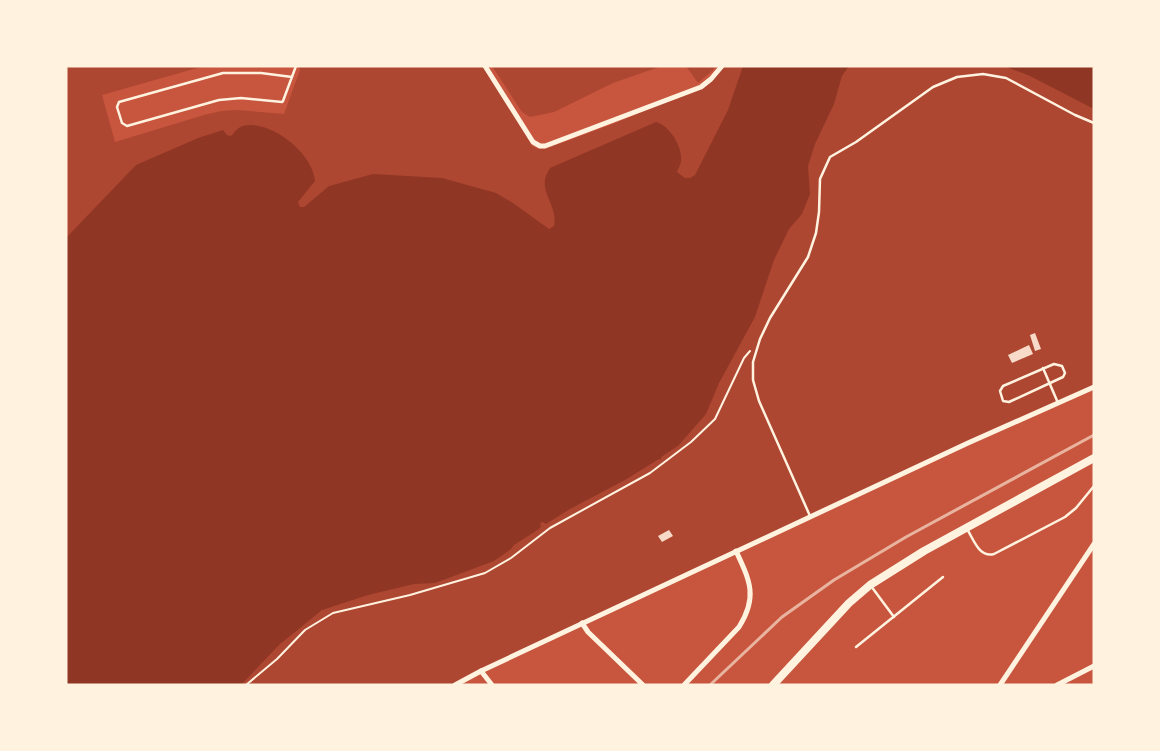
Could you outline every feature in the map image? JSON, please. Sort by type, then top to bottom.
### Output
[{"type":"main road","points":[[773,685],[849,603],[870,585],[966,528],[1094,458]]},
{"type":"street","points":[[485,66],[533,142],[540,146],[545,146],[702,87],[722,66]]},
{"type":"street","points":[[455,685],[810,516],[1094,387]]},
{"type":"street","points":[[1000,685],[1094,544]]},
{"type":"street","points":[[684,685],[739,627],[745,617],[750,604],[751,593],[749,580],[736,551]]},
{"type":"street","points":[[582,623],[588,632],[643,685]]},
{"type":"street","points":[[1057,685],[1094,666]]},
{"type":"street","points":[[481,671],[492,685]]},
{"type":"lane","points":[[292,77],[261,73],[223,73],[120,102],[117,104],[117,107],[122,123],[127,126],[219,100],[241,98],[280,103],[283,101],[292,77],[294,70],[296,66]]},
{"type":"lane","points":[[810,516],[759,401],[753,380],[753,362],[760,339],[770,318],[808,256],[816,233],[820,178],[830,157],[856,142],[932,87],[957,77],[983,74],[1006,78],[1075,115],[1094,123]]},
{"type":"lane","points":[[1056,363],[1064,369],[1064,376],[1050,384],[1009,402],[1004,401],[1000,391],[1003,386],[1056,363]]},
{"type":"lane","points":[[1044,368],[1058,402]]},
{"type":"lane","points":[[966,528],[982,553],[989,556],[1065,517],[1076,508],[1094,486]]},
{"type":"lane","points":[[856,647],[943,577]]},
{"type":"lane","points":[[870,585],[894,617]]},
{"type":"path","points":[[246,685],[305,630],[333,613],[485,573],[511,558],[550,528],[650,473],[691,442],[715,418],[740,366],[750,350]]},
{"type":"shaded area","points":[[66,66],[204,66],[102,95],[115,142],[221,111],[237,110],[284,114],[300,70],[299,66],[484,66],[532,146],[538,149],[545,149],[613,124],[704,86],[723,66],[1094,66],[1094,387],[1030,415],[455,685],[66,685]]},
{"type":"shaded area","points":[[492,66],[662,66],[613,83],[554,112],[530,117],[522,112]]},
{"type":"shaded area","points":[[686,66],[715,66],[698,83]]},
{"type":"shaded area","points":[[743,66],[849,66],[842,76],[834,104],[815,144],[808,166],[810,194],[802,214],[789,229],[774,260],[755,317],[719,383],[706,414],[678,446],[661,457],[661,460],[659,459],[546,524],[540,523],[539,529],[494,561],[435,583],[414,584],[368,595],[322,610],[279,645],[241,685],[66,685],[66,238],[136,165],[198,138],[223,130],[227,135],[231,136],[243,126],[254,125],[277,133],[288,140],[307,160],[315,181],[298,202],[300,207],[304,207],[329,186],[373,174],[442,178],[496,193],[549,229],[554,226],[555,219],[545,185],[545,178],[550,168],[656,122],[666,127],[680,149],[681,161],[677,172],[685,178],[695,175],[728,110]]},
{"type":"shaded area","points":[[1004,66],[1094,66],[1094,109],[1030,76]]},
{"type":"building","points":[[1035,333],[1041,349],[1035,351],[1030,335]]},
{"type":"building","points":[[1029,345],[1033,354],[1012,363],[1008,355]]},
{"type":"building","points":[[669,530],[673,536],[662,542],[658,536]]},
{"type":"railway","points":[[710,685],[782,617],[834,580],[906,537],[1094,435]]}]
